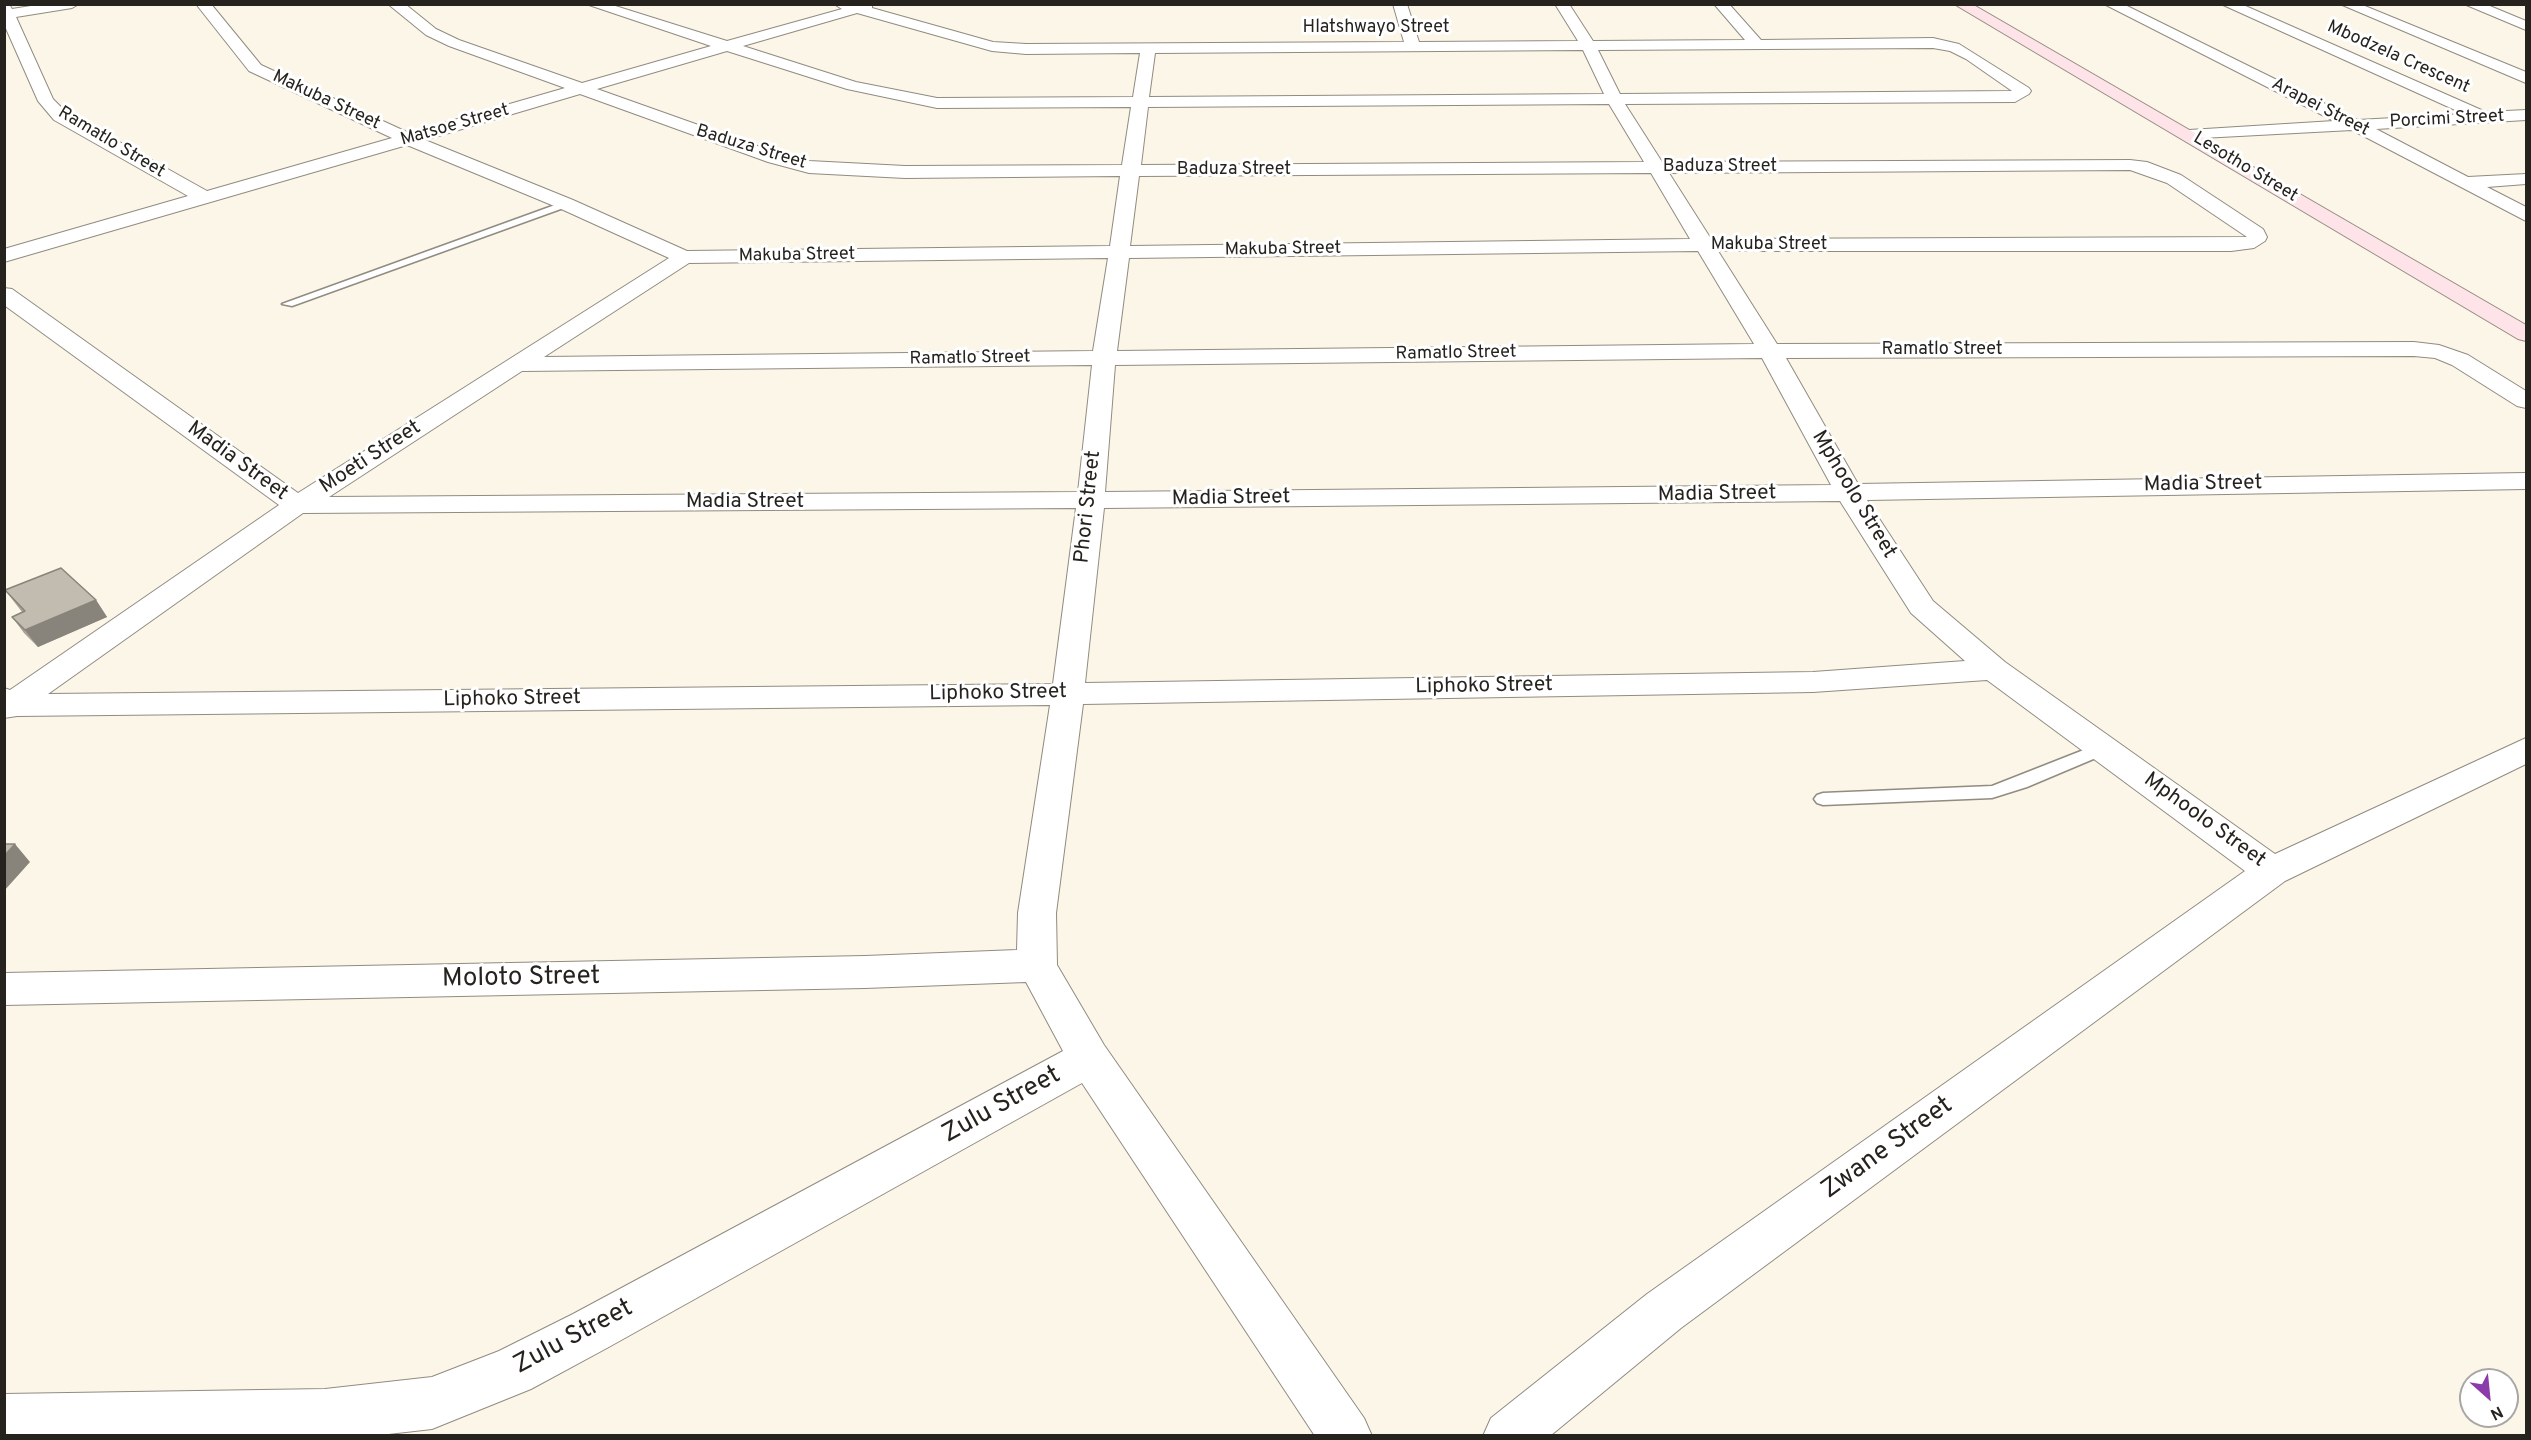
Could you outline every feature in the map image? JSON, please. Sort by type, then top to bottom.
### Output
[{"type":"street","points":[[5,12],[72,4]]},
{"type":"street","name":"Makuba Street","points":[[203,4],[255,68],[408,139],[566,204],[684,257],[1704,245],[2231,245],[2255,241],[2256,233],[2174,179],[2147,168],[2106,164]]},
{"type":"street","name":"Baduza Street","points":[[395,4],[424,27],[454,43],[579,90],[774,158],[809,167],[905,172],[2106,164]]},
{"type":"street","points":[[592,4],[853,86],[937,103],[1615,101]]},
{"type":"street","points":[[1400,4],[1413,47]]},
{"type":"street","name":"Mphoolo Street","points":[[1562,4],[1589,47],[1615,101],[1770,351],[1849,493],[1922,607],[1994,669],[2272,871]]},
{"type":"street","points":[[1721,4],[1758,45]]},
{"type":"street","name":"Lesotho Street","points":[[1961,4],[2189,135],[2526,334]]},
{"type":"street","name":"Arapei Street","points":[[2111,4],[2353,124],[2526,215]]},
{"type":"street","name":"Mbodzela Crescent","points":[[2228,4],[2487,118]]},
{"type":"street","name":"Mbodzela Crescent","points":[[2347,4],[2526,78]]},
{"type":"street","name":"Matsoe Street","points":[[4,256],[726,47],[856,6]]},
{"type":"street","name":"Hlatshwayo Street","points":[[856,6],[992,46],[1026,49],[1916,43],[1954,47],[2023,91],[2015,97],[1615,101]]},
{"type":"street","points":[[2477,7],[2526,9]]},
{"type":"street","points":[[2477,7],[2526,26]]},
{"type":"street","name":"Ramatlo Street","points":[[5,12],[46,101],[60,116],[205,198]]},
{"type":"street","name":"Phori Street","points":[[1037,966],[1037,913],[1068,694],[1091,501],[1104,358],[1148,48]]},
{"type":"street","name":"Porcimi Street","points":[[2189,135],[2526,116]]},
{"type":"street","points":[[2462,183],[2526,179]]},
{"type":"street","name":"Moeti Street","points":[[6,704],[297,505],[684,257]]},
{"type":"street","name":"Madia Street","points":[[4,294],[297,505],[1091,501],[1849,493],[2102,486],[2526,481]]},
{"type":"street","name":"Ramatlo Street","points":[[519,364],[1770,351],[2393,348],[2439,352],[2460,360],[2526,401]]},
{"type":"street","name":"Liphoko Street","points":[[6,704],[1068,694],[1813,682],[1994,669]]},
{"type":"street","name":"Zwane Street","points":[[1509,1436],[1664,1311],[2272,871],[2526,750]]},
{"type":"street","points":[[1037,966],[1089,1058],[1346,1436]]},
{"type":"street","name":"Moloto Street","points":[[4,989],[853,972],[949,967],[1037,966]]},
{"type":"street","name":"Zulu Street","points":[[4,1420],[325,1415],[432,1403],[513,1371],[590,1331],[1089,1058]]},
{"type":"lane","points":[[288,304],[566,204]]},
{"type":"lane","points":[[1824,799],[1992,792],[2021,783],[2104,748]]},
{"type":"building","points":[[61,568],[96,600],[25,630],[12,617],[25,611],[5,590]]},
{"type":"building","points":[[4,844],[15,844],[4,856]]}]
